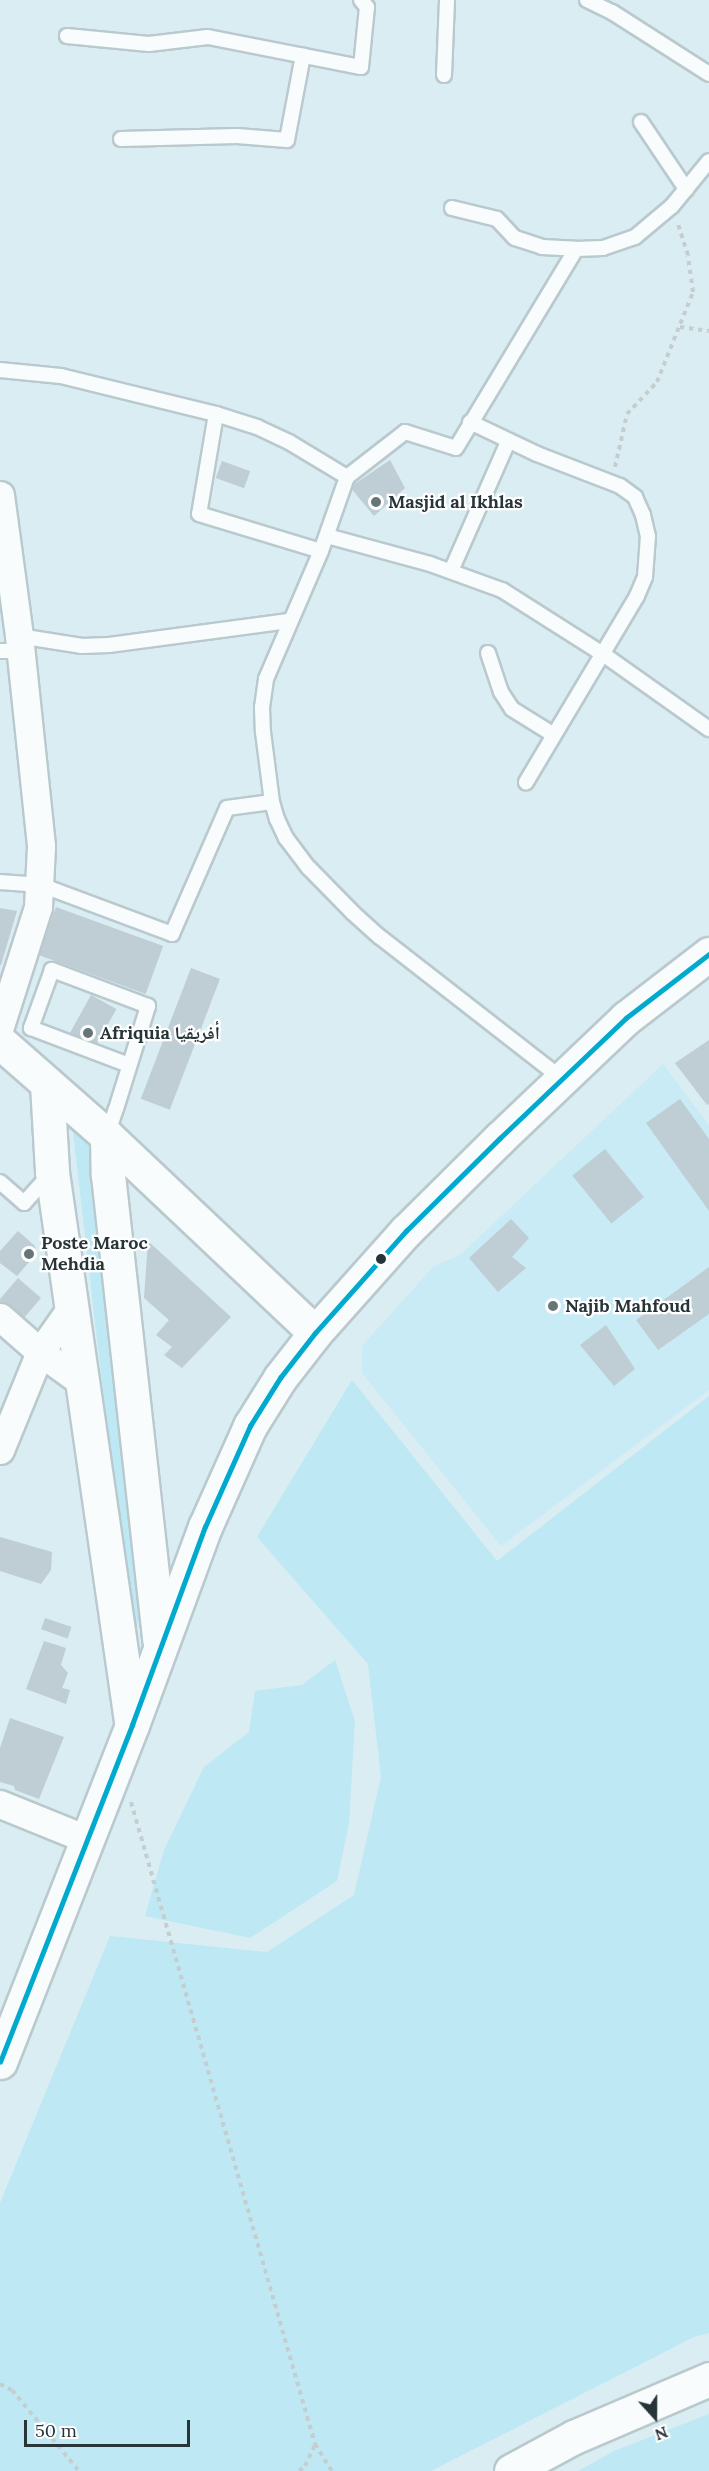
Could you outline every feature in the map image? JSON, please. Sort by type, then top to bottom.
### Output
[{"type":"street","points":[[1,512],[13,646],[41,846],[41,885],[38,907],[13,1037],[47,1084],[106,1136],[315,1333]]},
{"type":"street","points":[[0,2062],[132,1725],[159,1645],[226,1475],[250,1426],[280,1378],[315,1333],[406,1231],[561,1078],[626,1018],[709,954]]},
{"type":"street","points":[[47,1084],[52,1172],[80,1382],[132,1725]]},
{"type":"street","points":[[106,1136],[108,1175],[159,1645]]},
{"type":"street","points":[[0,1450],[40,1352],[71,1308]]},
{"type":"street","points":[[0,1317],[40,1352],[80,1382]]},
{"type":"street","points":[[0,1804],[86,1839]]},
{"type":"street","points":[[511,2471],[574,2437],[709,2379]]},
{"type":"lane","points":[[67,36],[149,44],[208,37],[361,67],[367,7],[361,0]]},
{"type":"lane","points":[[444,75],[447,0]]},
{"type":"lane","points":[[587,0],[613,6],[709,74]]},
{"type":"lane","points":[[121,139],[237,136],[287,140],[303,55]]},
{"type":"lane","points":[[641,122],[686,189]]},
{"type":"lane","points":[[452,208],[497,219],[515,238],[542,247],[603,248],[621,244],[653,224],[672,206],[709,161]]},
{"type":"lane","points":[[561,1078],[380,937],[330,891],[286,838],[272,802],[261,707],[266,679],[321,551],[347,477],[405,432],[456,448],[576,249]]},
{"type":"lane","points":[[0,370],[61,376],[216,414],[257,427],[289,442],[347,477]]},
{"type":"lane","points":[[216,414],[199,514],[321,551]]},
{"type":"lane","points":[[470,422],[508,442],[612,483],[635,497],[644,515],[648,559],[637,596],[526,782]]},
{"type":"lane","points":[[451,571],[508,442]]},
{"type":"lane","points":[[327,536],[451,571],[502,590],[603,654],[709,729]]},
{"type":"lane","points":[[13,646],[109,645],[290,621]]},
{"type":"lane","points":[[488,653],[501,692],[512,709],[554,735]]},
{"type":"lane","points":[[0,882],[41,885],[172,934],[227,808],[272,802]]},
{"type":"lane","points":[[106,1136],[129,1065],[148,1006],[52,970],[13,1037],[129,1065]]},
{"type":"lane","points":[[0,1182],[24,1203],[52,1172]]},
{"type":"path","points":[[612,483],[627,414],[657,382],[693,292],[688,255],[672,206]]},
{"type":"path","points":[[680,327],[709,331]]},
{"type":"path","points":[[118,1758],[315,2444],[332,2471]]},
{"type":"path","points":[[0,2384],[12,2390],[65,2457],[79,2471]]},
{"type":"path","points":[[299,2471],[306,2466],[315,2444]]},
{"type":"shaded area","name":"Najib Mahfoud","points":[[663,1064],[709,1125],[709,1390],[501,1546],[362,1373],[362,1346],[434,1266],[460,1255]]},
{"type":"shaded area","points":[[73,1132],[89,1144],[141,1613],[137,1627],[130,1623]]},
{"type":"shaded area","points":[[352,1380],[497,1561],[709,1396],[709,2333],[694,2337],[431,2471],[0,2471],[0,2203],[110,1936],[267,1952],[354,1895],[381,1777],[368,1664],[257,1537]]},
{"type":"shaded area","points":[[335,1660],[355,1721],[349,1823],[337,1881],[250,1938],[145,1916],[164,1850],[204,1767],[249,1732],[255,1691],[302,1685]]},
{"type":"shaded area","points":[[709,2414],[709,2471],[578,2471],[614,2451]]},
{"type":"building","name":"Masjid al Ikhlas","points":[[390,460],[405,488],[374,516],[350,487]]},
{"type":"building","points":[[222,461],[250,471],[244,488],[216,478]]},
{"type":"building","points":[[56,907],[163,946],[146,994],[39,955]]},
{"type":"building","points":[[0,908],[17,911],[1,965],[0,965]]},
{"type":"building","points":[[191,968],[220,979],[170,1110],[141,1099]]},
{"type":"building","points":[[91,995],[116,1009],[96,1047],[70,1033]]},
{"type":"building","points":[[709,1040],[709,1104],[707,1105],[675,1063]]},
{"type":"building","points":[[680,1099],[709,1139],[709,1211],[646,1123]]},
{"type":"building","points":[[605,1149],[644,1197],[611,1224],[572,1175]]},
{"type":"building","points":[[511,1219],[529,1238],[512,1257],[526,1268],[498,1292],[469,1258]]},
{"type":"building","points":[[18,1231],[35,1246],[36,1254],[17,1276],[0,1263],[0,1251]]},
{"type":"building","points":[[148,1241],[231,1317],[182,1368],[164,1355],[172,1347],[156,1335],[169,1320],[144,1298]]},
{"type":"building","points":[[709,1267],[709,1314],[658,1350],[636,1320]]},
{"type":"building","points":[[18,1278],[41,1298],[18,1325],[0,1310],[0,1299]]},
{"type":"building","points":[[606,1325],[635,1369],[614,1386],[580,1345]]},
{"type":"building","points":[[0,1537],[52,1552],[51,1570],[41,1584],[0,1571]]},
{"type":"building","points":[[45,1618],[71,1627],[68,1638],[41,1629]]},
{"type":"building","points":[[44,1641],[66,1648],[61,1665],[68,1673],[62,1688],[70,1690],[66,1704],[26,1689]]},
{"type":"building","points":[[10,1718],[64,1737],[39,1799],[15,1790],[14,1786],[0,1782],[0,1748]]},
{"type":"transit line","points":[[0,2062],[132,1725],[205,1527],[250,1426],[280,1378],[315,1333],[406,1231],[500,1138],[626,1018],[709,954]]},
{"type":"place","name":"Masjid al Ikhlas","points":[[376,502]]},
{"type":"place","name":"Afriquia أفريقيا","points":[[88,1033]]},
{"type":"place","name":"Poste Maroc Mehdia","points":[[29,1254]]},
{"type":"place","name":"Najib Mahfoud","points":[[553,1306]]}]
